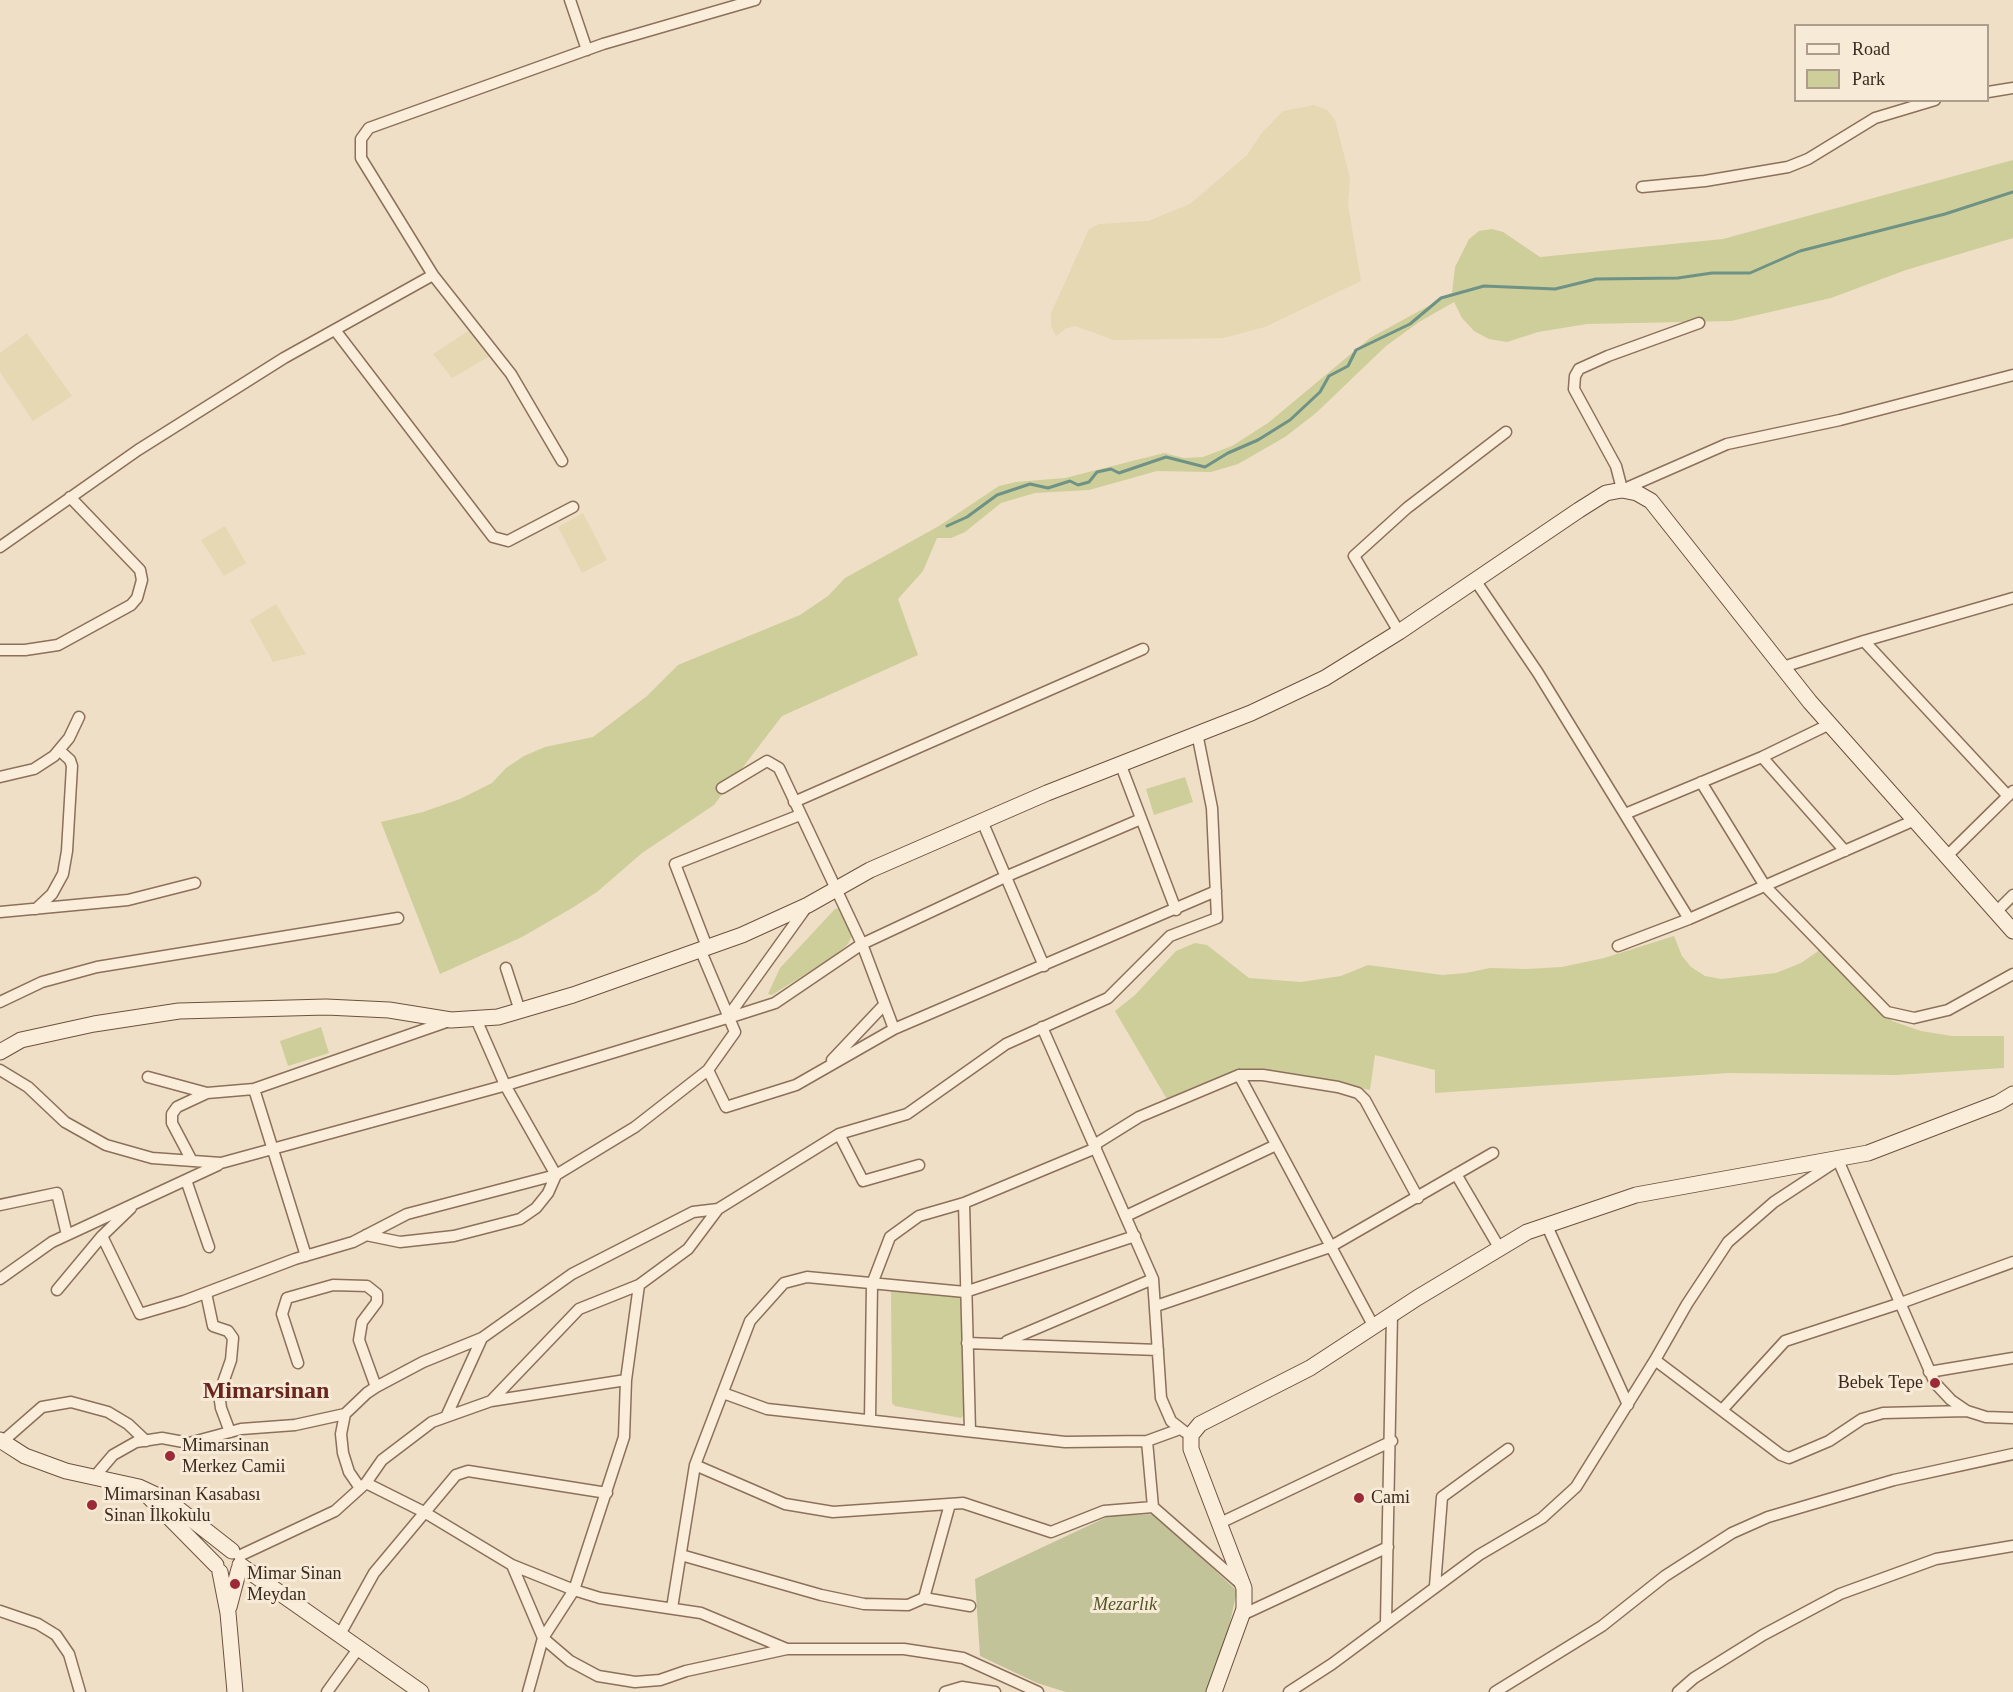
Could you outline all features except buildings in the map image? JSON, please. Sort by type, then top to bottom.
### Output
[{"type":"street","points":[[570,0],[587,50]]},
{"type":"street","points":[[562,461],[511,374],[433,274],[361,158],[359,145],[364,133],[369,128],[587,50],[755,0]]},
{"type":"street","points":[[1989,92],[2013,88]]},
{"type":"street","points":[[1642,187],[1705,181],[1788,167],[1808,159],[1875,118],[1928,102]]},
{"type":"street","points":[[0,547],[138,450],[335,330],[433,274]]},
{"type":"street","points":[[1622,489],[1616,466],[1574,389],[1575,376],[1580,369],[1608,356],[1699,323]]},
{"type":"street","points":[[335,330],[493,537],[508,541],[573,507]]},
{"type":"street","points":[[0,1052],[21,1040],[94,1024],[179,1011],[326,1007],[389,1010],[451,1020],[476,1019],[498,1017],[573,995],[742,935],[808,905],[870,870],[1120,763],[1251,713],[1325,678],[1399,632],[1606,493],[1622,489],[1727,444],[1840,420],[2013,375]]},
{"type":"street","points":[[1399,632],[1354,556],[1407,508],[1506,432]]},
{"type":"street","points":[[1622,489],[1637,493],[1651,501],[1830,724],[2013,931]]},
{"type":"street","points":[[0,650],[25,650],[58,645],[131,605],[137,598],[142,580],[140,570],[70,497]]},
{"type":"street","points":[[1475,580],[1538,673],[1689,919]]},
{"type":"street","points":[[1783,667],[1864,640],[2013,598]]},
{"type":"street","points":[[1864,640],[2010,794],[1947,856]]},
{"type":"street","points":[[794,801],[1143,649]]},
{"type":"street","points":[[0,777],[34,769],[59,750],[69,738],[79,717]]},
{"type":"street","points":[[1624,814],[1762,757],[1830,724]]},
{"type":"street","points":[[491,1401],[579,1309],[639,1285],[688,1249],[718,1209],[839,1134],[907,1114],[1006,1044],[1108,998],[1170,936],[1217,918],[1212,808],[1197,733]]},
{"type":"street","points":[[36,909],[52,894],[58,884],[63,874],[67,852],[72,766],[59,750]]},
{"type":"street","points":[[1762,757],[1845,851]]},
{"type":"street","points":[[722,788],[770,761],[779,768],[862,944],[883,1006],[894,1029]]},
{"type":"street","points":[[1120,763],[1176,910]]},
{"type":"street","points":[[1701,782],[1765,886],[1887,1012],[1914,1018],[1948,1010],[2013,974]]},
{"type":"street","points":[[102,1236],[140,1314],[206,1293],[366,1235],[407,1214],[556,1175],[635,1127],[708,1070],[735,1032],[727,1018],[675,864],[800,815]]},
{"type":"street","points":[[0,1279],[25,1260],[67,1234],[221,1163],[506,1085],[775,1003],[862,944],[1005,877],[1141,819]]},
{"type":"street","points":[[1618,946],[1689,919],[1915,820]]},
{"type":"street","points":[[982,821],[1044,966]]},
{"type":"street","points":[[0,912],[129,900],[195,883]]},
{"type":"street","points":[[708,1070],[726,1107],[796,1084],[894,1029],[1216,891]]},
{"type":"street","points":[[1996,912],[2013,894]]},
{"type":"street","points":[[727,1018],[808,905]]},
{"type":"street","points":[[0,1002],[42,982],[98,967],[398,918]]},
{"type":"street","points":[[506,968],[520,1011]]},
{"type":"street","points":[[824,1069],[883,1006]]},
{"type":"street","points":[[476,1019],[506,1085],[556,1175]]},
{"type":"street","points":[[148,1077],[207,1093],[254,1089],[451,1020]]},
{"type":"street","points":[[1042,1027],[1153,1279],[1161,1398],[1164,1410],[1185,1432],[1218,1524],[1245,1588],[1242,1615],[1214,1692]]},
{"type":"street","points":[[0,1070],[28,1087],[65,1122],[106,1145],[152,1158],[221,1163]]},
{"type":"street","points":[[1239,1075],[1374,1327]]},
{"type":"street","points":[[870,1420],[872,1284],[890,1237],[919,1216],[964,1203],[1095,1147],[1139,1117],[1239,1075],[1263,1075],[1358,1093],[1365,1100],[1418,1198]]},
{"type":"street","points":[[254,1089],[271,1150],[306,1256]]},
{"type":"street","points":[[192,1161],[172,1123],[172,1114],[177,1107],[207,1093]]},
{"type":"street","points":[[723,1393],[767,1409],[1065,1442],[1147,1441],[1185,1432],[1310,1368],[1392,1314],[1527,1232],[1636,1196],[1868,1153],[2013,1094]]},
{"type":"street","points":[[839,1134],[863,1181],[919,1165]]},
{"type":"street","points":[[1126,1216],[1276,1145]]},
{"type":"street","points":[[1156,1306],[1330,1247],[1493,1153]]},
{"type":"street","points":[[1838,1160],[1935,1383],[1951,1400],[1967,1411],[1986,1417],[2013,1418]]},
{"type":"street","points":[[1289,1692],[1332,1665],[1386,1622],[1479,1555],[1542,1518],[1576,1487],[1628,1405],[1687,1304],[1728,1242],[1774,1202],[1838,1160]]},
{"type":"street","points":[[1456,1174],[1500,1249]]},
{"type":"street","points":[[366,1235],[400,1242],[454,1236],[520,1219],[536,1208],[548,1192],[556,1175]]},
{"type":"street","points":[[186,1179],[209,1247]]},
{"type":"street","points":[[0,1205],[57,1193],[67,1234]]},
{"type":"street","points":[[57,1290],[102,1236],[137,1202]]},
{"type":"street","points":[[964,1203],[970,1431]]},
{"type":"street","points":[[96,1476],[113,1455],[136,1442],[162,1438],[189,1443],[230,1432],[295,1425],[345,1414],[376,1387],[423,1362],[482,1338],[572,1274],[693,1212],[718,1209]]},
{"type":"street","points":[[1547,1226],[1628,1405]]},
{"type":"street","points":[[672,1608],[695,1465],[750,1321],[784,1284],[807,1278],[965,1292],[1135,1236]]},
{"type":"street","points":[[1722,1410],[1785,1341],[1899,1304],[2013,1262]]},
{"type":"street","points":[[1004,1342],[1153,1279]]},
{"type":"street","points":[[298,1363],[282,1314],[287,1298],[333,1285],[367,1286],[374,1290],[377,1302],[362,1322],[359,1340],[376,1387]]},
{"type":"street","points":[[528,1692],[543,1638],[574,1590],[624,1437],[627,1380],[639,1285]]},
{"type":"street","points":[[206,1293],[213,1326],[228,1332],[233,1338],[231,1360],[219,1394],[220,1408],[230,1432]]},
{"type":"street","points":[[1386,1622],[1392,1441],[1392,1314]]},
{"type":"street","points":[[446,1417],[482,1338]]},
{"type":"street","points":[[967,1343],[1004,1342],[1158,1350]]},
{"type":"street","points":[[1929,1372],[2013,1358]]},
{"type":"street","points":[[1655,1360],[1781,1455],[1789,1458],[1829,1441],[1862,1419],[1882,1413],[1967,1411]]},
{"type":"street","points":[[139,1487],[218,1568],[232,1574],[237,1560],[335,1511],[363,1485],[382,1460],[432,1422],[491,1401],[627,1380]]},
{"type":"street","points":[[146,1441],[128,1424],[108,1412],[71,1402],[42,1407],[21,1423],[1,1443],[25,1456],[66,1471],[139,1487],[167,1500],[237,1560],[339,1636],[421,1692]]},
{"type":"street","points":[[345,1414],[341,1434],[343,1453],[349,1472],[363,1485],[424,1512],[512,1565],[600,1598],[701,1613],[787,1649]]},
{"type":"street","points":[[1147,1441],[1153,1508],[1245,1588]]},
{"type":"street","points":[[1218,1524],[1392,1441]]},
{"type":"street","points":[[1435,1586],[1442,1497],[1508,1449]]},
{"type":"street","points":[[1495,1692],[1602,1626],[1665,1576],[1732,1533],[1768,1517],[1894,1480],[2013,1454]]},
{"type":"street","points":[[695,1465],[786,1504],[833,1512],[963,1503],[1051,1532],[1104,1511],[1153,1508]]},
{"type":"street","points":[[339,1636],[374,1574],[456,1475],[468,1471],[607,1493]]},
{"type":"street","points":[[924,1598],[950,1504]]},
{"type":"street","points":[[1678,1692],[1694,1678],[1763,1635],[1840,1594],[1936,1559],[2013,1546]]},
{"type":"street","points":[[1242,1615],[1388,1547]]},
{"type":"street","points":[[235,1692],[228,1613],[218,1568],[220,1553],[237,1560]]},
{"type":"street","points":[[681,1555],[821,1595],[864,1604],[908,1605],[924,1598],[970,1606]]},
{"type":"street","points":[[228,1613],[237,1560]]},
{"type":"street","points":[[512,1565],[543,1638],[570,1661],[598,1676],[638,1687],[686,1671],[787,1649],[903,1649],[963,1658],[1038,1692]]},
{"type":"street","points":[[0,1611],[44,1627],[56,1635],[69,1654],[80,1692]]},
{"type":"street","points":[[327,1692],[358,1649]]},
{"type":"street","points":[[945,1692],[962,1687],[995,1692]]},
{"type":"shaded area","points":[[1314,105],[1327,110],[1335,120],[1350,178],[1348,205],[1361,281],[1265,327],[1223,338],[1114,340],[1075,326],[1065,329],[1056,336],[1051,326],[1051,313],[1089,229],[1099,224],[1148,221],[1190,204],[1247,155],[1261,134],[1283,111]]},
{"type":"shaded area","points":[[471,329],[490,356],[452,378],[433,354]]},
{"type":"shaded area","points":[[27,333],[72,396],[33,421],[0,372],[0,353]]},
{"type":"shaded area","points":[[583,513],[607,560],[582,573],[558,527]]},
{"type":"shaded area","points":[[225,526],[246,563],[224,576],[201,540]]},
{"type":"shaded area","points":[[276,604],[306,654],[273,662],[250,620]]},
{"type":"green space","points":[[2013,160],[2013,238],[1906,270],[1831,298],[1731,321],[1587,324],[1538,332],[1507,342],[1489,339],[1474,331],[1462,318],[1454,302],[1419,322],[1386,346],[1316,413],[1285,437],[1238,464],[1211,472],[1157,471],[1089,490],[1035,493],[1001,503],[965,532],[951,538],[937,538],[923,571],[898,599],[918,655],[782,716],[714,805],[642,853],[597,892],[572,908],[522,937],[440,974],[381,822],[423,812],[460,799],[492,783],[506,768],[524,756],[545,747],[593,737],[647,696],[678,665],[800,615],[828,596],[845,578],[939,526],[999,486],[1016,482],[1065,478],[1164,453],[1184,458],[1203,457],[1232,446],[1268,423],[1370,338],[1452,293],[1455,267],[1469,239],[1479,231],[1492,229],[1503,232],[1540,257],[1723,239]]},
{"type":"green space","points":[[1185,777],[1193,802],[1154,815],[1146,789]]},
{"type":"green space","points":[[840,908],[852,935],[848,944],[834,956],[772,995],[768,994],[780,968],[835,909]]},
{"type":"green space","points":[[1674,936],[1682,956],[1691,967],[1705,976],[1721,979],[1776,973],[1801,963],[1824,947],[1892,1021],[1921,1031],[1952,1036],[2004,1036],[2004,1068],[1897,1075],[1729,1073],[1435,1093],[1435,1070],[1375,1055],[1370,1090],[1263,1069],[1168,1101],[1115,1011],[1135,995],[1176,951],[1195,943],[1207,945],[1249,978],[1301,982],[1341,976],[1368,965],[1442,975],[1490,968],[1562,967],[1604,958]]},
{"type":"green space","points":[[321,1027],[329,1053],[288,1066],[280,1041]]},
{"type":"green space","points":[[891,1286],[964,1295],[970,1409],[961,1418],[895,1406],[892,1403]]},
{"type":"green space","name":"Mezarlık","points":[[1155,1514],[1237,1591],[1226,1640],[1207,1692],[1066,1692],[1037,1683],[980,1656],[975,1579],[1109,1516]]},
{"type":"waterway","points":[[947,526],[967,517],[997,495],[1030,484],[1048,488],[1070,481],[1078,485],[1089,482],[1097,472],[1111,469],[1119,473],[1166,457],[1205,467],[1228,453],[1258,440],[1290,420],[1320,392],[1329,376],[1348,366],[1356,350],[1410,324],[1441,298],[1484,286],[1555,289],[1596,279],[1678,278],[1712,273],[1750,273],[1800,251],[1945,214],[2013,192]]},
{"type":"place","name":"Bebek Tepe","points":[[1935,1383]]},
{"type":"place","name":"Mimarsinan Merkez Camii","points":[[170,1456]]},
{"type":"place","name":"Cami","points":[[1359,1498]]},
{"type":"place","name":"Mimarsinan Kasabası Sinan İlkokulu","points":[[92,1505]]},
{"type":"place","name":"Mimar Sinan Meydan","points":[[235,1584]]},
{"type":"district","name":"Mimarsinan","points":[[266,1392]]}]
